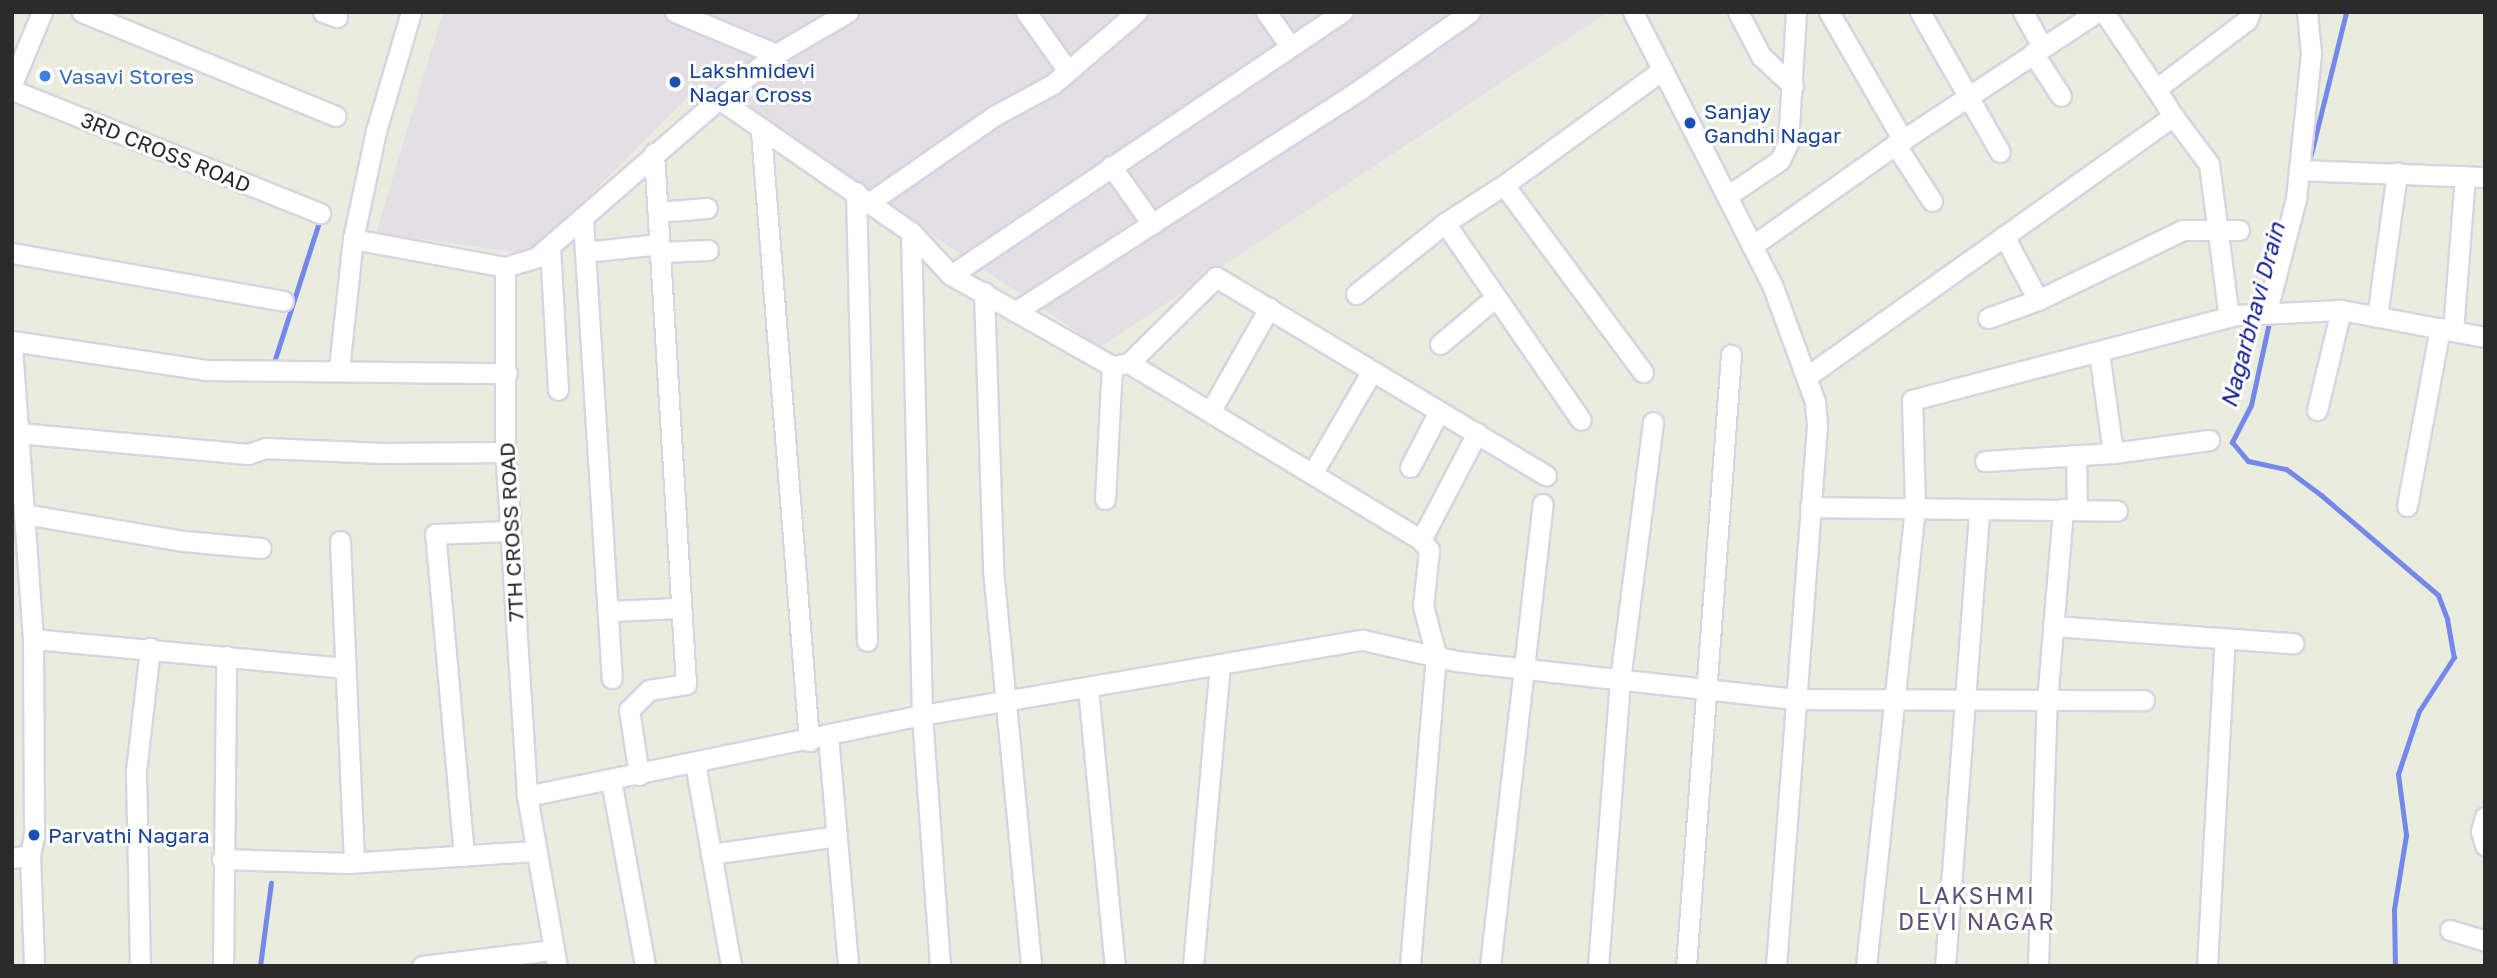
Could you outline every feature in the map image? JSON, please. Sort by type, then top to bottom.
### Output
[{"type":"street","points":[[12,84],[41,12]]},
{"type":"street","points":[[82,12],[336,116]]},
{"type":"street","points":[[339,369],[353,239],[376,131],[411,12]]},
{"type":"street","points":[[675,12],[776,54]]},
{"type":"street","points":[[353,239],[505,267],[537,257],[583,220],[654,153],[776,54],[848,12]]},
{"type":"street","points":[[1026,12],[1068,71]]},
{"type":"street","points":[[863,197],[1068,71],[1137,12]]},
{"type":"street","points":[[1266,12],[1290,46]]},
{"type":"street","points":[[951,275],[1343,12]]},
{"type":"street","points":[[1018,310],[1362,88],[1470,12]]},
{"type":"street","points":[[1633,12],[1752,246],[1809,375],[1816,426],[1776,966]]},
{"type":"street","points":[[1738,12],[1761,56],[1793,86]]},
{"type":"street","points":[[1727,196],[1780,160],[1788,143],[1796,12]]},
{"type":"street","points":[[1829,12],[1931,201]]},
{"type":"street","points":[[1920,12],[1971,97],[2000,152]]},
{"type":"street","points":[[2023,12],[2061,96]]},
{"type":"street","points":[[1752,246],[1899,142],[2097,12]]},
{"type":"street","points":[[2104,12],[2209,164],[2215,228],[2233,316]]},
{"type":"street","points":[[2266,314],[2296,199],[2311,53],[2307,12]]},
{"type":"street","points":[[2156,89],[2247,15]]},
{"type":"street","points":[[1356,294],[1445,223],[1504,185],[1662,70]]},
{"type":"street","name":"3RD CROSS ROAD","points":[[12,90],[320,213]]},
{"type":"street","points":[[719,99],[761,132],[863,197],[911,232],[951,275],[1210,412],[1421,540],[1429,550],[1423,606],[1436,655],[1410,966]]},
{"type":"street","points":[[1809,375],[2174,117]]},
{"type":"street","points":[[761,132],[818,738],[837,836],[848,966]]},
{"type":"street","points":[[639,775],[629,710],[649,690],[686,684],[654,153]]},
{"type":"street","points":[[1111,166],[1152,224]]},
{"type":"street","points":[[2308,171],[2485,177]]},
{"type":"street","points":[[2377,317],[2397,172]]},
{"type":"street","points":[[2407,506],[2446,329],[2465,176]]},
{"type":"street","points":[[1504,185],[1643,372]]},
{"type":"street","points":[[863,197],[867,640]]},
{"type":"street","points":[[657,212],[707,208]]},
{"type":"street","points":[[583,220],[612,678]]},
{"type":"street","points":[[1445,223],[1581,420]]},
{"type":"street","points":[[1988,318],[2038,300],[2161,238],[2183,230],[2239,230]]},
{"type":"street","points":[[911,232],[922,715],[940,966]]},
{"type":"street","points":[[2004,236],[2038,300]]},
{"type":"street","points":[[550,247],[558,390]]},
{"type":"street","points":[[585,252],[660,248],[708,250]]},
{"type":"street","points":[[12,253],[283,301]]},
{"type":"street","name":"7TH CROSS ROAD","points":[[505,267],[505,452],[527,796],[534,851],[555,958]]},
{"type":"street","points":[[1105,499],[1120,365],[1216,277],[1546,475]]},
{"type":"street","points":[[984,292],[993,569],[1003,703],[1031,966]]},
{"type":"street","points":[[1440,344],[1496,297]]},
{"type":"street","points":[[1210,412],[1269,308]]},
{"type":"street","points":[[2317,410],[2341,310]]},
{"type":"street","points":[[1866,966],[1892,700],[1915,508],[1912,400],[2233,316],[2341,310],[2485,337]]},
{"type":"street","points":[[34,966],[21,856],[34,835],[33,639],[12,343],[207,370],[339,369],[506,373]]},
{"type":"street","points":[[2099,352],[2113,453]]},
{"type":"street","points":[[1686,966],[1710,689],[1731,355]]},
{"type":"street","points":[[1312,474],[1372,371]]},
{"type":"street","points":[[1410,467],[1439,411]]},
{"type":"street","points":[[1598,966],[1620,680],[1653,422]]},
{"type":"street","points":[[18,433],[248,454],[265,448],[384,453],[505,452]]},
{"type":"street","points":[[1421,540],[1477,433]]},
{"type":"street","points":[[1985,461],[2113,453],[2209,440]]},
{"type":"street","points":[[2038,966],[2047,701],[2053,626],[2076,455]]},
{"type":"street","points":[[1490,966],[1543,504]]},
{"type":"street","points":[[1810,507],[2117,511]]},
{"type":"street","points":[[1945,966],[1962,700],[1979,509]]},
{"type":"street","points":[[24,514],[184,541],[261,548]]},
{"type":"street","points":[[464,856],[435,534],[510,531]]},
{"type":"street","points":[[340,541],[343,668],[354,862]]},
{"type":"street","points":[[608,611],[680,608]]},
{"type":"street","points":[[2053,626],[2293,643]]},
{"type":"street","points":[[2207,966],[2225,638]]},
{"type":"street","points":[[33,639],[343,668]]},
{"type":"street","points":[[527,796],[922,715],[1363,640],[1522,670],[1794,699],[2144,700]]},
{"type":"street","points":[[140,966],[136,771],[150,648]]},
{"type":"street","points":[[223,966],[226,656]]},
{"type":"street","points":[[1193,966],[1220,665]]},
{"type":"street","points":[[1088,688],[1115,966]]},
{"type":"street","points":[[695,763],[731,966]]},
{"type":"street","points":[[611,780],[645,966]]},
{"type":"street","points":[[2485,817],[2481,841],[2485,845]]},
{"type":"street","points":[[711,854],[837,836]]},
{"type":"street","points":[[222,859],[354,862],[534,851]]},
{"type":"street","points":[[2450,929],[2485,940]]},
{"type":"street","points":[[422,966],[555,958]]},
{"type":"shaded area","points":[[443,12],[1608,12],[1100,347],[703,82],[531,254],[376,233]]},
{"type":"waterway","name":"Nagarbhavi Drain","points":[[2309,162],[2346,12]]},
{"type":"waterway","points":[[275,359],[321,216]]},
{"type":"waterway","name":"Nagarbhavi Drain","points":[[2270,318],[2251,405],[2232,442],[2248,461],[2286,469],[2321,495],[2438,595],[2447,619],[2454,657],[2419,711],[2398,774],[2406,835],[2394,909],[2395,966]]},
{"type":"waterway","points":[[260,966],[271,883]]},
{"type":"place","name":"Vasavi Stores","points":[[45,76]]},
{"type":"place","name":"Lakshmidevi Nagar Cross","points":[[675,82]]},
{"type":"place","name":"Sanjay Gandhi Nagar","points":[[1690,123]]},
{"type":"place","name":"Parvathi Nagara","points":[[34,835]]},
{"type":"district","name":"LAKSHMI DEVI NAGAR","points":[[1977,908]]}]
